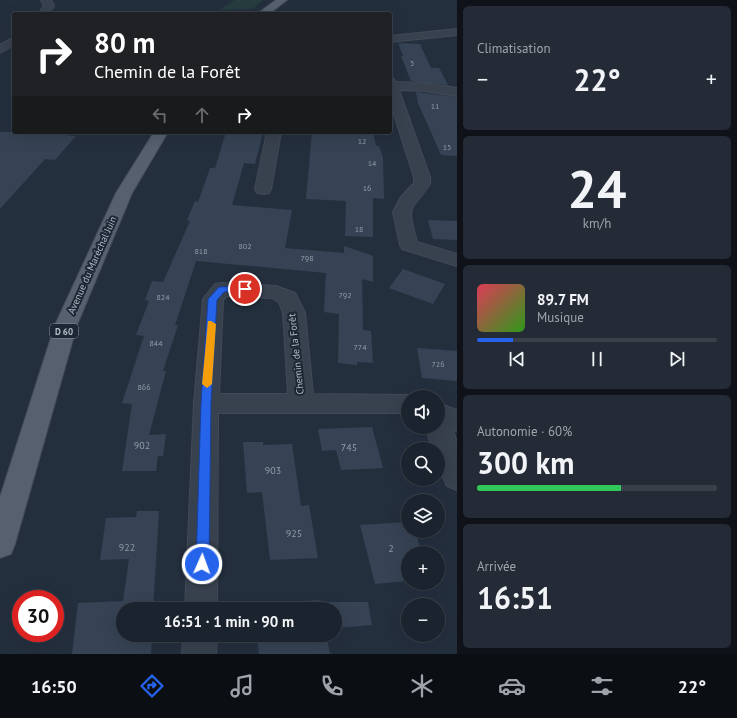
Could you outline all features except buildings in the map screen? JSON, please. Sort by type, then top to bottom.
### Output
[{"type":"main road","points":[[265,12],[282,0]]},
{"type":"main road","name":"Avenue du Maréchal Juin","points":[[0,544],[66,325],[124,193],[160,134]]},
{"type":"street","points":[[44,12],[49,6],[46,0]]},
{"type":"street","points":[[392,39],[457,32]]},
{"type":"street","points":[[0,50],[12,41]]},
{"type":"street","points":[[392,84],[457,92]]},
{"type":"street","points":[[392,87],[422,177],[422,184],[404,203],[400,213],[409,245],[457,260]]},
{"type":"street","points":[[263,189],[274,134]]},
{"type":"street","name":"Chemin de la Forêt","points":[[201,602],[206,403],[213,299],[222,289],[245,289],[276,292],[288,298],[294,313],[301,403]]},
{"type":"street","name":"Chemin de la Forêt","points":[[206,403],[401,404]]},
{"type":"street","points":[[445,416],[457,421]]},
{"type":"street","points":[[441,434],[448,458],[457,478]]},
{"type":"street","points":[[199,654],[200,642]]},
{"type":"green space","points":[[235,0],[263,0],[253,9],[219,10]]},
{"type":"slow traffic","points":[[207,384],[211,324]]},
{"type":"route","points":[[202,564],[206,403],[213,299],[222,289],[245,289]]}]
